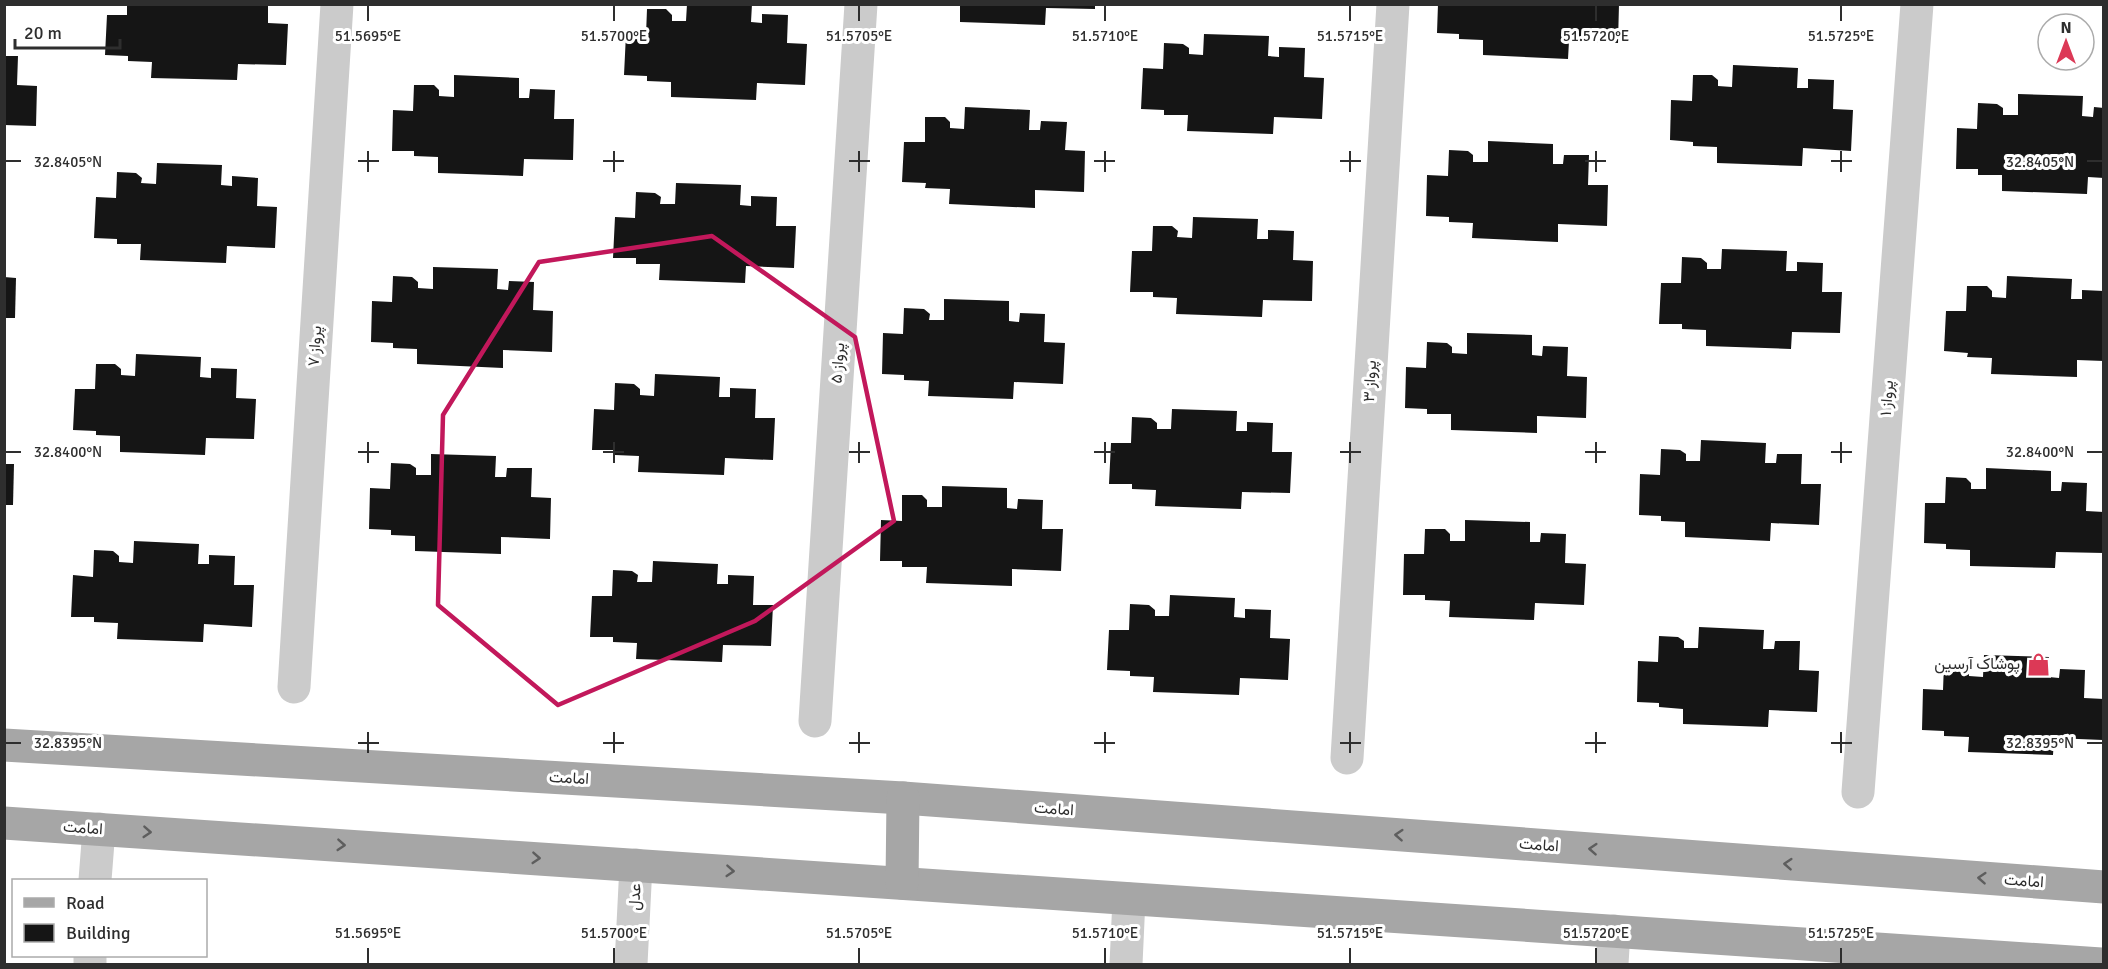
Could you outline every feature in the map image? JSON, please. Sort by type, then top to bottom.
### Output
[{"type":"main road","name":"امامت","points":[[4,745],[903,798],[2103,887]]},
{"type":"main road","points":[[902,883],[903,798]]},
{"type":"main road","name":"امامت","points":[[4,823],[2101,964]]},
{"type":"street","name":"پرواز ۷","points":[[294,687],[337,4]]},
{"type":"street","name":"پرواز ۵","points":[[815,722],[861,4]]},
{"type":"street","name":"پرواز ۳","points":[[1347,758],[1393,4]]},
{"type":"street","name":"پرواز ۱","points":[[1858,792],[1917,4]]},
{"type":"street","points":[[95,879],[99,829]]},
{"type":"street","name":"عدل","points":[[631,964],[636,865]]},
{"type":"street","points":[[1126,964],[1129,899]]},
{"type":"street","points":[[1612,964],[1614,931]]},
{"type":"highlighted area","points":[[712,236],[855,337],[894,521],[755,621],[558,705],[438,605],[443,415],[539,262]]},
{"type":"building","points":[[127,4],[268,4],[268,23],[288,24],[286,65],[238,64],[237,80],[151,78],[152,62],[128,61],[128,56],[105,55],[107,15],[127,15]]},
{"type":"building","points":[[687,4],[752,4],[751,22],[762,23],[762,14],[788,15],[787,43],[807,44],[805,85],[757,83],[756,100],[671,97],[671,82],[647,81],[647,76],[624,75],[626,34],[646,35],[647,9],[666,9],[672,15],[672,21],[686,21]]},
{"type":"building","points":[[960,4],[1095,4],[1095,9],[1046,8],[1045,25],[960,22]]},
{"type":"building","points":[[1438,4],[1619,4],[1618,43],[1569,41],[1568,59],[1483,55],[1483,40],[1459,39],[1459,34],[1437,33]]},
{"type":"building","points":[[1204,34],[1269,36],[1268,56],[1279,57],[1279,47],[1305,48],[1304,77],[1324,78],[1322,119],[1274,117],[1273,134],[1187,131],[1188,115],[1164,115],[1164,110],[1141,109],[1143,68],[1163,69],[1164,43],[1183,44],[1189,48],[1189,54],[1203,55]]},
{"type":"building","points":[[4,56],[18,56],[17,85],[37,86],[36,126],[4,125]]},
{"type":"building","points":[[1733,65],[1798,68],[1797,88],[1808,88],[1808,79],[1834,80],[1833,109],[1853,110],[1851,151],[1803,148],[1802,166],[1717,163],[1717,147],[1693,146],[1693,142],[1670,140],[1671,100],[1692,101],[1693,75],[1712,75],[1718,80],[1718,86],[1732,87]]},
{"type":"building","points":[[454,75],[519,78],[519,98],[529,98],[530,89],[555,90],[554,119],[574,119],[573,160],[524,159],[523,176],[438,173],[438,157],[414,156],[414,151],[392,151],[393,110],[413,111],[414,85],[434,85],[439,90],[439,96],[454,97]]},
{"type":"building","points":[[2018,94],[2083,96],[2082,116],[2093,117],[2094,107],[2104,108],[2104,178],[2088,177],[2087,194],[2002,191],[2002,175],[1978,175],[1978,169],[1956,169],[1957,128],[1977,129],[1978,103],[1997,104],[2003,108],[2003,115],[2018,115]]},
{"type":"building","points":[[965,107],[1030,110],[1029,130],[1040,130],[1041,121],[1067,122],[1065,150],[1085,151],[1084,192],[1035,190],[1035,208],[949,204],[950,189],[925,188],[926,183],[902,182],[904,142],[925,142],[925,117],[945,117],[950,122],[950,128],[964,129]]},
{"type":"building","points":[[1488,141],[1553,144],[1553,164],[1563,164],[1564,155],[1589,155],[1588,185],[1608,185],[1607,226],[1558,224],[1558,242],[1472,238],[1473,223],[1449,222],[1449,217],[1426,216],[1427,175],[1448,176],[1449,150],[1468,151],[1473,155],[1473,162],[1488,162]]},
{"type":"building","points":[[157,163],[222,165],[221,185],[232,186],[232,176],[258,178],[257,206],[277,207],[275,248],[227,246],[226,263],[140,260],[141,244],[117,244],[117,239],[94,238],[96,197],[116,198],[117,172],[136,173],[142,178],[141,183],[156,184]]},
{"type":"building","points":[[676,183],[741,185],[740,205],[751,206],[751,196],[777,197],[776,226],[796,226],[794,268],[746,266],[745,283],[659,280],[660,264],[636,264],[636,258],[613,258],[615,217],[635,218],[636,192],[655,193],[661,197],[660,204],[675,204]]},
{"type":"building","points":[[1193,217],[1258,219],[1257,239],[1268,239],[1268,230],[1294,231],[1293,260],[1313,261],[1312,301],[1263,300],[1262,317],[1176,314],[1177,298],[1153,297],[1153,292],[1130,292],[1132,251],[1152,251],[1153,226],[1172,226],[1178,231],[1177,237],[1192,238]]},
{"type":"building","points":[[1722,249],[1787,251],[1786,271],[1797,271],[1797,262],[1823,263],[1822,292],[1842,292],[1840,333],[1792,332],[1791,349],[1706,346],[1706,330],[1682,329],[1682,324],[1659,324],[1661,283],[1681,283],[1682,257],[1701,258],[1707,263],[1707,269],[1721,269]]},
{"type":"building","points":[[433,267],[498,269],[497,289],[508,290],[509,281],[534,282],[533,310],[553,311],[552,352],[503,350],[503,368],[417,364],[417,349],[393,348],[393,343],[371,342],[372,301],[392,302],[393,276],[412,277],[418,282],[418,288],[433,289]]},
{"type":"building","points":[[2007,276],[2072,279],[2071,299],[2082,299],[2082,290],[2104,291],[2104,361],[2077,360],[2077,377],[1991,374],[1992,358],[1967,357],[1968,353],[1944,351],[1946,311],[1966,311],[1967,286],[1987,286],[1992,291],[1992,297],[2006,298]]},
{"type":"building","points":[[4,277],[16,278],[15,318],[4,318]]},
{"type":"building","points":[[944,299],[1009,301],[1009,321],[1019,322],[1020,313],[1045,314],[1044,342],[1065,343],[1063,384],[1014,382],[1013,399],[928,396],[929,381],[904,380],[904,375],[882,374],[883,333],[903,334],[904,308],[924,309],[930,314],[929,320],[944,320]]},
{"type":"building","points":[[1467,333],[1532,335],[1532,355],[1542,356],[1543,346],[1568,347],[1567,376],[1587,377],[1586,418],[1537,416],[1537,433],[1451,430],[1451,414],[1427,414],[1427,409],[1405,408],[1406,367],[1426,368],[1427,342],[1447,343],[1452,347],[1452,353],[1467,354]]},
{"type":"building","points":[[136,354],[201,357],[200,377],[211,378],[211,368],[237,369],[236,398],[256,399],[254,439],[206,438],[205,455],[120,452],[120,436],[96,435],[96,431],[73,430],[75,389],[95,389],[96,364],[115,364],[121,369],[121,375],[135,376]]},
{"type":"building","points":[[655,374],[720,377],[719,397],[730,397],[730,388],[756,389],[755,418],[775,418],[773,460],[725,458],[724,475],[638,472],[639,456],[615,455],[615,450],[592,450],[594,409],[614,410],[615,383],[634,384],[640,389],[640,395],[654,396]]},
{"type":"building","points":[[1172,409],[1237,411],[1236,431],[1247,431],[1247,422],[1273,423],[1272,452],[1292,452],[1290,493],[1242,492],[1241,509],[1155,506],[1156,490],[1132,489],[1132,484],[1109,484],[1111,443],[1131,443],[1132,417],[1151,418],[1157,423],[1157,429],[1171,429]]},
{"type":"building","points":[[1701,440],[1766,443],[1765,463],[1776,463],[1777,454],[1802,454],[1801,484],[1821,484],[1819,525],[1771,523],[1770,541],[1685,537],[1685,522],[1661,521],[1661,516],[1639,515],[1640,474],[1660,475],[1661,449],[1680,450],[1686,454],[1686,461],[1700,461]]},
{"type":"building","points":[[431,454],[496,456],[495,477],[506,477],[507,468],[532,468],[531,497],[551,498],[550,539],[501,537],[501,554],[415,551],[415,536],[391,535],[391,530],[369,529],[370,488],[390,489],[391,463],[410,464],[416,468],[416,475],[431,475]]},
{"type":"building","points":[[5,464],[14,464],[13,505],[5,505]]},
{"type":"building","points":[[1986,468],[2051,471],[2051,491],[2061,491],[2062,482],[2087,483],[2086,511],[2104,512],[2104,553],[2056,552],[2055,568],[1970,566],[1970,550],[1946,549],[1946,544],[1924,543],[1925,503],[1945,503],[1946,477],[1966,478],[1971,483],[1971,489],[1986,489]]},
{"type":"building","points":[[942,486],[1007,488],[1007,508],[1017,509],[1018,499],[1043,500],[1042,529],[1063,529],[1061,571],[1012,569],[1012,586],[926,583],[927,567],[902,567],[902,561],[880,561],[881,520],[902,521],[902,495],[922,495],[927,500],[927,507],[942,507]]},
{"type":"building","points":[[1465,520],[1530,522],[1530,542],[1540,542],[1541,533],[1566,534],[1565,563],[1586,564],[1584,605],[1535,603],[1534,620],[1449,617],[1450,601],[1425,600],[1425,595],[1403,595],[1404,554],[1424,554],[1425,529],[1445,529],[1450,534],[1450,541],[1465,541]]},
{"type":"building","points":[[134,541],[199,544],[198,564],[209,564],[209,555],[235,556],[234,585],[254,585],[252,627],[204,624],[203,642],[117,639],[118,623],[94,622],[94,617],[71,617],[73,575],[93,577],[94,550],[113,551],[119,556],[119,562],[133,563]]},
{"type":"building","points":[[653,561],[718,564],[717,584],[728,584],[728,575],[754,576],[753,605],[773,605],[771,646],[723,645],[722,662],[636,659],[637,643],[613,642],[613,637],[590,637],[592,596],[612,596],[613,570],[632,571],[638,575],[637,582],[652,582]]},
{"type":"building","points":[[1170,595],[1235,598],[1234,617],[1245,618],[1245,609],[1271,610],[1270,638],[1290,639],[1288,680],[1240,678],[1239,695],[1153,692],[1154,677],[1130,676],[1130,671],[1107,670],[1109,630],[1129,630],[1130,604],[1149,605],[1155,610],[1155,616],[1169,616]]},
{"type":"building","points":[[1699,627],[1764,630],[1763,649],[1774,649],[1775,641],[1800,641],[1799,670],[1819,671],[1817,712],[1769,710],[1768,727],[1683,724],[1683,709],[1659,707],[1659,703],[1637,702],[1638,661],[1658,662],[1659,636],[1678,637],[1684,641],[1684,648],[1698,648]]},
{"type":"building","points":[[1984,655],[2049,657],[2049,677],[2059,678],[2060,669],[2085,670],[2084,698],[2104,699],[2103,740],[2054,738],[2053,755],[1968,752],[1969,737],[1944,736],[1944,731],[1922,730],[1923,689],[1943,690],[1944,664],[1964,665],[1969,670],[1969,676],[1983,677]]},
{"type":"place","name":"پوشاک آرسین","points":[[2038,664]]}]
